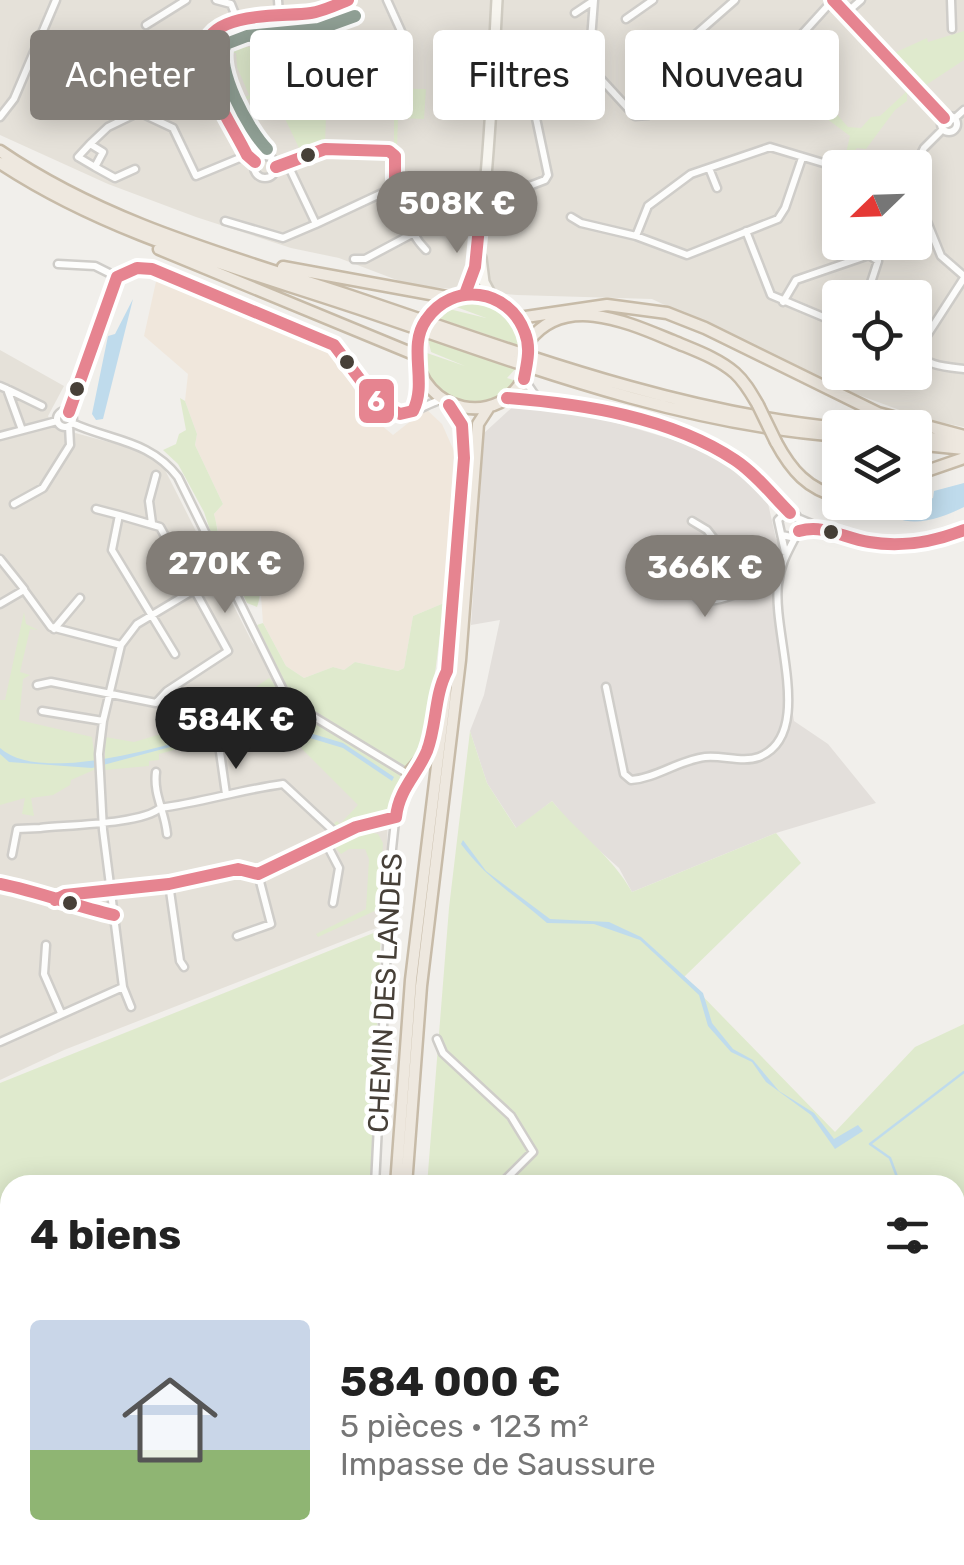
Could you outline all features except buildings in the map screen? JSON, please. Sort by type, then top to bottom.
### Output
[{"type":"highway","points":[[0,151],[72,199],[164,235],[624,385],[749,416],[822,426]]},
{"type":"highway","points":[[0,162],[172,248],[684,412],[761,429],[822,434]]},
{"type":"highway","points":[[72,199],[96,200],[144,223],[276,266],[452,298]]},
{"type":"highway","points":[[72,199],[89,218],[416,354]]},
{"type":"highway","points":[[397,1175],[413,960],[448,672],[464,458],[462,426],[445,402],[422,381],[417,340],[432,312],[465,294],[492,298],[519,318],[530,343]]},
{"type":"highway","points":[[519,318],[597,305],[667,313],[878,413],[964,442]]},
{"type":"highway","points":[[445,402],[469,409],[489,407],[507,398],[525,376],[530,343],[538,330],[556,320],[587,315],[610,318],[724,364],[742,380],[776,442],[802,478],[822,491]]},
{"type":"highway","points":[[407,1175],[421,986],[456,697],[478,424],[489,407]]},
{"type":"highway","points":[[932,438],[964,442]]},
{"type":"highway","points":[[932,443],[964,442]]},
{"type":"highway","points":[[932,469],[964,458]]},
{"type":"highway","points":[[408,774],[426,753],[441,682],[448,672]]},
{"type":"main road","points":[[495,30],[497,0]]},
{"type":"main road","points":[[465,294],[473,277],[489,120]]},
{"type":"main road","points":[[479,231],[484,282],[492,298]]},
{"type":"street","points":[[0,116],[14,99],[56,0]]},
{"type":"street","points":[[146,25],[186,0]]},
{"type":"street","points":[[216,0],[231,4],[237,20]]},
{"type":"street","points":[[278,0],[279,15]]},
{"type":"street","points":[[222,30],[237,20],[310,14],[348,0]]},
{"type":"street","points":[[310,14],[311,46],[317,55],[383,57],[406,42],[387,0]]},
{"type":"street","points":[[576,13],[594,0],[592,30]]},
{"type":"street","points":[[626,18],[652,0]]},
{"type":"street","points":[[701,30],[735,0]]},
{"type":"street","points":[[605,86],[635,116],[764,76],[833,0],[944,118],[954,119],[964,110]]},
{"type":"street","points":[[846,14],[860,0]]},
{"type":"street","points":[[952,29],[951,1],[964,1]]},
{"type":"street","points":[[944,118],[944,130]]},
{"type":"street","points":[[923,150],[944,130],[954,130],[954,119]]},
{"type":"street","points":[[123,120],[108,127],[78,157],[114,178],[135,169]]},
{"type":"street","points":[[156,120],[173,128],[196,176],[246,155]]},
{"type":"street","points":[[229,120],[246,155],[255,162]]},
{"type":"street","points":[[255,162],[260,176],[268,177],[276,167],[324,149],[389,150],[395,156],[395,186],[412,209],[445,212],[545,180],[548,174],[536,120]]},
{"type":"street","points":[[90,144],[102,152],[95,167]]},
{"type":"street","points":[[636,236],[648,206],[692,174],[770,147],[822,163]]},
{"type":"street","points":[[255,162],[266,156],[276,167]]},
{"type":"street","points":[[571,217],[687,255],[778,219],[786,208],[802,158]]},
{"type":"street","points":[[288,165],[316,224]]},
{"type":"street","points":[[710,168],[717,188]]},
{"type":"street","points":[[225,221],[283,238],[395,186]]},
{"type":"street","points":[[412,209],[412,234],[426,250]]},
{"type":"street","points":[[746,232],[767,289],[783,302],[822,317]]},
{"type":"street","points":[[354,259],[365,259],[412,234]]},
{"type":"street","points":[[932,242],[964,277],[932,327]]},
{"type":"street","points":[[783,302],[796,280],[870,254],[878,262],[873,280]]},
{"type":"street","points":[[58,264],[95,266],[116,277]]},
{"type":"street","points":[[14,504],[44,488],[70,444],[69,412],[89,364],[116,277],[137,268],[152,268],[315,336],[344,353],[375,402],[400,414],[445,402]]},
{"type":"street","points":[[932,363],[964,369]]},
{"type":"street","points":[[525,376],[538,399]]},
{"type":"street","points":[[413,410],[422,396],[422,381]]},
{"type":"street","points":[[4,388],[42,406]]},
{"type":"street","points":[[4,388],[22,430]]},
{"type":"street","points":[[507,398],[594,409],[695,439],[733,458],[768,486],[790,513],[858,542],[887,546],[921,544],[964,530]]},
{"type":"street","points":[[57,421],[60,413],[69,412]]},
{"type":"street","points":[[0,436],[57,421]]},
{"type":"street","points":[[57,421],[62,427],[70,424],[142,445],[168,464],[275,678],[291,699],[408,774]]},
{"type":"street","points":[[152,524],[149,501],[156,475]]},
{"type":"street","points":[[776,498],[777,527],[785,554]]},
{"type":"street","points":[[96,509],[160,527],[228,651],[167,691],[156,703]]},
{"type":"street","points":[[779,518],[790,513]]},
{"type":"street","points":[[119,515],[112,550],[174,654]]},
{"type":"street","points":[[606,687],[624,774],[631,780],[701,757],[751,758],[774,748],[786,732],[789,709],[777,624],[777,586],[800,519]]},
{"type":"street","points":[[692,521],[707,530],[749,584]]},
{"type":"street","points":[[782,535],[816,526]]},
{"type":"street","points":[[652,552],[661,552],[698,600],[709,602],[740,592],[749,584],[777,586]]},
{"type":"street","points":[[0,559],[54,629],[120,644]]},
{"type":"street","points":[[132,1007],[123,986],[111,892],[99,754],[102,721],[120,644],[130,629],[224,572]]},
{"type":"street","points":[[0,604],[24,590]]},
{"type":"street","points":[[54,629],[80,598]]},
{"type":"street","points":[[36,684],[51,682],[170,705]]},
{"type":"street","points":[[42,711],[102,721]]},
{"type":"street","points":[[220,752],[226,794]]},
{"type":"street","points":[[156,772],[167,834]]},
{"type":"street","name":"CHEMIN DES LANDES","points":[[376,1175],[395,828],[408,774]]},
{"type":"street","points":[[12,855],[17,829],[26,826],[155,813],[160,808],[218,800],[226,794],[283,784],[338,836]]},
{"type":"street","points":[[56,900],[65,895],[169,884],[238,869],[258,874],[356,827],[396,817]]},
{"type":"street","points":[[380,822],[395,828]]},
{"type":"street","points":[[326,842],[339,868],[333,904]]},
{"type":"street","points":[[237,936],[271,924],[258,874]]},
{"type":"street","points":[[0,884],[50,894],[56,900],[114,914]]},
{"type":"street","points":[[169,884],[184,968]]},
{"type":"street","points":[[46,945],[44,974],[61,1013]]},
{"type":"street","points":[[0,1042],[123,986]]},
{"type":"street","points":[[436,1039],[443,1053],[511,1116],[532,1152],[510,1175]]},
{"type":"shaded area","points":[[0,0],[964,0],[964,427],[932,421],[932,410],[900,410],[846,390],[932,390],[932,280],[822,280],[822,379],[652,299],[517,295],[410,285],[339,258],[291,248],[196,217],[108,184],[0,135]]},
{"type":"shaded area","points":[[157,277],[320,346],[340,363],[367,413],[393,435],[426,409],[442,424],[454,451],[444,603],[413,616],[404,668],[398,671],[355,662],[344,670],[333,667],[304,678],[286,666],[263,623],[261,596],[238,559],[222,547],[214,514],[223,504],[195,445],[197,434],[185,401],[188,374],[144,336]]},
{"type":"shaded area","points":[[0,350],[64,386],[48,416],[53,427],[138,450],[163,466],[252,642],[388,816],[384,925],[64,1050],[0,1080]]},
{"type":"shaded area","points":[[517,403],[593,416],[671,439],[730,461],[765,490],[776,539],[798,540],[773,593],[794,721],[828,744],[876,803],[776,833],[632,892],[619,868],[574,828],[552,801],[517,829],[487,783],[470,731],[484,695],[500,620],[471,625],[484,433]]},
{"type":"green space","points":[[964,31],[964,60],[923,87],[892,54],[927,38],[928,42]]},
{"type":"green space","points":[[230,46],[250,47],[250,98],[232,107],[230,104],[249,95],[237,67],[236,53],[230,53]]},
{"type":"green space","points":[[413,89],[426,89],[424,119],[413,119]]},
{"type":"green space","points":[[907,91],[907,101],[895,110],[866,149],[847,150],[850,136],[828,120],[839,120],[839,117],[848,127],[861,128],[871,117],[880,116]]},
{"type":"green space","points":[[286,120],[326,120],[325,144],[301,152]]},
{"type":"green space","points":[[394,120],[398,120],[397,146]]},
{"type":"green space","points":[[473,299],[489,301],[510,315],[524,347],[434,317],[442,317],[449,309],[486,318],[451,305]]},
{"type":"green space","points":[[428,339],[516,368],[507,378],[516,381],[487,402],[458,402],[434,383],[421,351],[465,366],[431,352]]},
{"type":"green space","points":[[180,398],[185,401],[197,434],[195,445],[223,504],[214,514],[221,543],[227,554],[255,578],[260,595],[257,607],[247,603],[229,565],[217,551],[204,512],[178,464],[163,450],[176,444],[179,434],[186,430]]},
{"type":"green space","points":[[444,603],[428,713],[418,754],[411,766],[403,766],[303,704],[288,689],[257,625],[263,623],[286,666],[304,678],[333,667],[344,670],[355,662],[398,671],[404,668],[413,616]]},
{"type":"green space","points":[[24,612],[26,624],[38,630],[30,629],[20,672],[30,675],[23,679],[19,720],[92,737],[96,769],[71,780],[70,785],[53,795],[31,798],[34,816],[22,814],[25,798],[0,805],[0,700],[5,700]]},
{"type":"green space","points":[[269,678],[299,710],[401,773],[392,812],[357,824],[355,821],[377,816],[366,816],[337,829],[332,825],[337,821],[340,824],[358,805],[296,743],[280,738],[224,741],[224,748],[214,750],[211,740],[159,754],[159,760],[149,761],[149,766],[105,770],[105,737],[134,742],[178,729],[172,716],[178,705],[189,723],[219,712]]},
{"type":"green space","points":[[470,731],[487,783],[516,828],[552,801],[615,867],[632,892],[776,833],[801,863],[684,977],[835,1132],[915,1047],[964,1024],[964,1175],[428,1175],[449,908]]},
{"type":"green space","points":[[368,832],[378,834],[383,843],[379,909],[318,937],[316,934],[366,909],[369,859],[365,849],[349,849],[341,854],[333,845]]},
{"type":"green space","points":[[381,930],[371,1175],[0,1175],[0,1083]]},
{"type":"water","points":[[133,299],[103,419],[96,420],[92,414],[108,336],[115,334]]},
{"type":"water","points":[[964,483],[964,507],[932,519],[934,491]]},
{"type":"water","points":[[260,718],[343,743],[394,777],[392,781],[343,748],[260,723],[92,768],[9,762],[0,754],[0,748],[22,759],[52,763],[87,761],[165,746]]},
{"type":"water","points":[[463,840],[486,871],[550,919],[609,922],[641,937],[703,993],[712,1023],[733,1049],[753,1060],[779,1091],[814,1113],[834,1139],[858,1125],[863,1131],[835,1149],[811,1115],[766,1082],[752,1062],[731,1052],[708,1026],[699,995],[640,940],[594,924],[547,923],[480,867],[461,844]]},
{"type":"waterway","points":[[896,1175],[890,1158],[870,1144],[964,1072]]},
{"type":"transit line","name":"6","points":[[255,162],[247,155],[209,81],[204,50],[211,36],[239,20],[311,13],[348,0]]},
{"type":"transit line","name":"6","points":[[833,0],[944,118]]},
{"type":"transit line","points":[[267,149],[251,128],[229,83],[226,44],[247,36],[319,29],[355,16]]},
{"type":"transit line","name":"6","points":[[276,167],[325,149],[389,151],[395,156],[395,187],[412,209],[445,212],[481,207],[475,267],[465,294]]},
{"type":"transit line","name":"6","points":[[117,277],[137,268],[152,269],[334,345],[377,402],[400,414],[413,411],[417,400],[418,342],[426,320],[450,299],[479,295],[506,306],[517,318],[528,344],[524,379]]},
{"type":"transit line","name":"6","points":[[69,412],[117,277]]},
{"type":"transit line","name":"6","points":[[507,398],[595,409],[683,433],[743,466],[790,513]]},
{"type":"transit line","name":"6","points":[[55,900],[65,895],[169,884],[238,869],[258,874],[356,827],[396,817],[404,790],[427,751],[447,671],[464,458],[462,425],[449,405]]},
{"type":"transit line","name":"6","points":[[799,531],[826,530],[869,542],[905,544],[964,530]]},
{"type":"transit line","name":"6","points":[[0,884],[114,915]]}]
